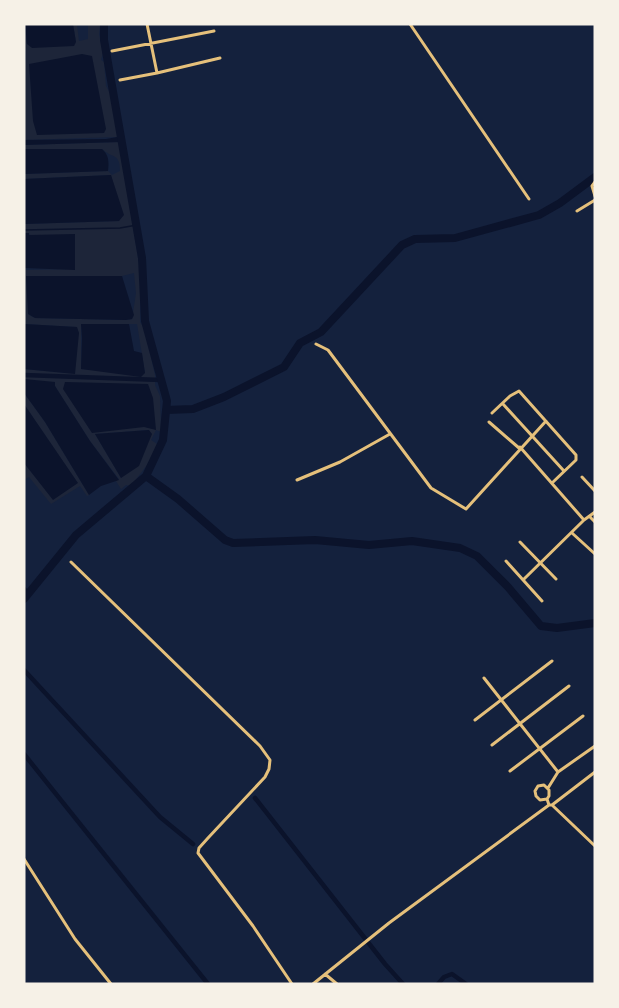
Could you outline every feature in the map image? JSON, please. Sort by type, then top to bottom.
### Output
[{"type":"street","points":[[147,24],[157,73]]},
{"type":"street","points":[[410,24],[529,199]]},
{"type":"street","points":[[112,51],[214,31]]},
{"type":"street","points":[[120,80],[220,58]]},
{"type":"street","points":[[577,212],[595,198],[592,186],[595,182]]},
{"type":"street","points":[[316,344],[328,350],[431,488],[466,508],[546,421]]},
{"type":"street","points":[[492,413],[519,391],[546,421],[576,456],[576,460],[552,483]]},
{"type":"street","points":[[502,403],[564,471]]},
{"type":"street","points":[[489,422],[519,448],[584,520]]},
{"type":"street","points":[[297,480],[340,462],[390,434]]},
{"type":"street","points":[[582,477],[595,491]]},
{"type":"street","points":[[524,580],[584,520],[595,512]]},
{"type":"street","points":[[590,517],[595,522]]},
{"type":"street","points":[[572,533],[595,554]]},
{"type":"street","points":[[520,542],[556,579]]},
{"type":"street","points":[[506,561],[542,601]]},
{"type":"street","points":[[71,562],[221,706],[266,753],[270,765],[265,777],[199,848],[198,853],[253,926],[292,984]]},
{"type":"street","points":[[475,720],[552,661]]},
{"type":"street","points":[[484,678],[558,772]]},
{"type":"street","points":[[492,745],[569,686]]},
{"type":"street","points":[[510,771],[583,716]]},
{"type":"street","points":[[548,788],[558,772],[595,746]]},
{"type":"street","points":[[313,984],[362,944],[595,772]]},
{"type":"street","points":[[541,785],[548,788],[550,794],[547,799],[538,799],[535,791],[541,785]]},
{"type":"street","points":[[547,799],[550,805],[595,846]]},
{"type":"street","points":[[24,860],[75,939],[111,984]]},
{"type":"street","points":[[325,974],[337,984]]},
{"type":"shaded area","points":[[24,24],[27,44],[76,42],[73,24],[77,24],[79,41],[88,39],[88,24],[100,24],[99,34],[103,53],[101,60],[104,62],[106,86],[114,100],[117,137],[24,140],[26,59]]},
{"type":"shaded area","points":[[25,24],[73,24],[76,42],[74,46],[32,48],[27,44]]},
{"type":"shaded area","points":[[82,54],[92,56],[106,129],[104,133],[37,135],[33,121],[29,64]]},
{"type":"shaded area","points":[[118,134],[121,145],[119,142],[24,145],[24,140],[106,139],[117,137]]},
{"type":"shaded area","points":[[119,142],[140,270],[140,322],[144,328],[155,375],[155,385],[160,396],[161,432],[156,430],[151,440],[157,444],[150,461],[131,486],[126,485],[121,489],[116,481],[119,479],[90,441],[55,386],[24,379],[24,369],[67,373],[79,333],[76,327],[24,324],[24,264],[26,270],[75,269],[28,233],[24,233],[24,224],[119,221],[111,175],[24,179],[24,174],[108,171],[112,175],[120,171],[119,161],[102,149],[24,149],[24,145]],"holes":[[[134,273],[136,293],[132,319],[35,318],[28,314],[77,277],[122,276]],[[81,324],[137,324],[145,373],[81,369]],[[149,430],[121,478],[95,434]]]},
{"type":"shaded area","points":[[24,149],[102,149],[108,159],[108,171],[24,174]]},
{"type":"shaded area","points":[[111,175],[124,215],[119,221],[24,224],[24,179]]},
{"type":"shaded area","points":[[24,233],[29,233],[29,235],[75,234],[75,270],[25,268]]},
{"type":"shaded area","points":[[26,276],[122,276],[134,315],[132,319],[126,320],[35,318],[28,314]]},
{"type":"shaded area","points":[[24,324],[77,327],[79,333],[75,374],[24,369]]},
{"type":"shaded area","points":[[81,324],[129,324],[134,351],[142,353],[145,373],[141,377],[81,369]]},
{"type":"shaded area","points":[[24,379],[55,382],[55,386],[90,441],[119,480],[101,486],[89,495],[45,422],[24,393]]},
{"type":"shaded area","points":[[65,382],[148,384],[153,398],[156,430],[144,427],[92,433],[63,389]]},
{"type":"shaded area","points":[[24,393],[45,422],[89,495],[87,496],[80,486],[51,504],[29,477],[24,480],[26,472],[24,463],[53,499],[77,483],[24,404]]},
{"type":"shaded area","points":[[24,404],[78,483],[53,500],[24,463]]},
{"type":"shaded area","points":[[149,430],[152,434],[139,466],[121,478],[95,434]]},
{"type":"waterway","points":[[24,599],[76,535],[146,476],[163,440],[167,401],[145,321],[142,258],[104,40],[104,24]]},
{"type":"waterway","points":[[166,410],[193,409],[224,397],[284,367],[300,343],[321,332],[402,245],[415,239],[455,238],[539,215],[560,203],[595,177]]},
{"type":"waterway","points":[[24,230],[120,228],[137,225]]},
{"type":"waterway","points":[[24,375],[161,380]]},
{"type":"waterway","points":[[146,476],[178,499],[225,540],[233,543],[315,540],[369,545],[412,541],[460,548],[477,556],[508,587],[541,626],[557,628],[595,623]]},
{"type":"waterway","points":[[24,589],[28,594]]},
{"type":"waterway","points":[[24,670],[160,817],[193,844]]},
{"type":"waterway","points":[[24,754],[208,984]]},
{"type":"waterway","points":[[255,798],[403,984]]},
{"type":"waterway","points":[[438,984],[444,977],[452,974],[466,984]]}]
